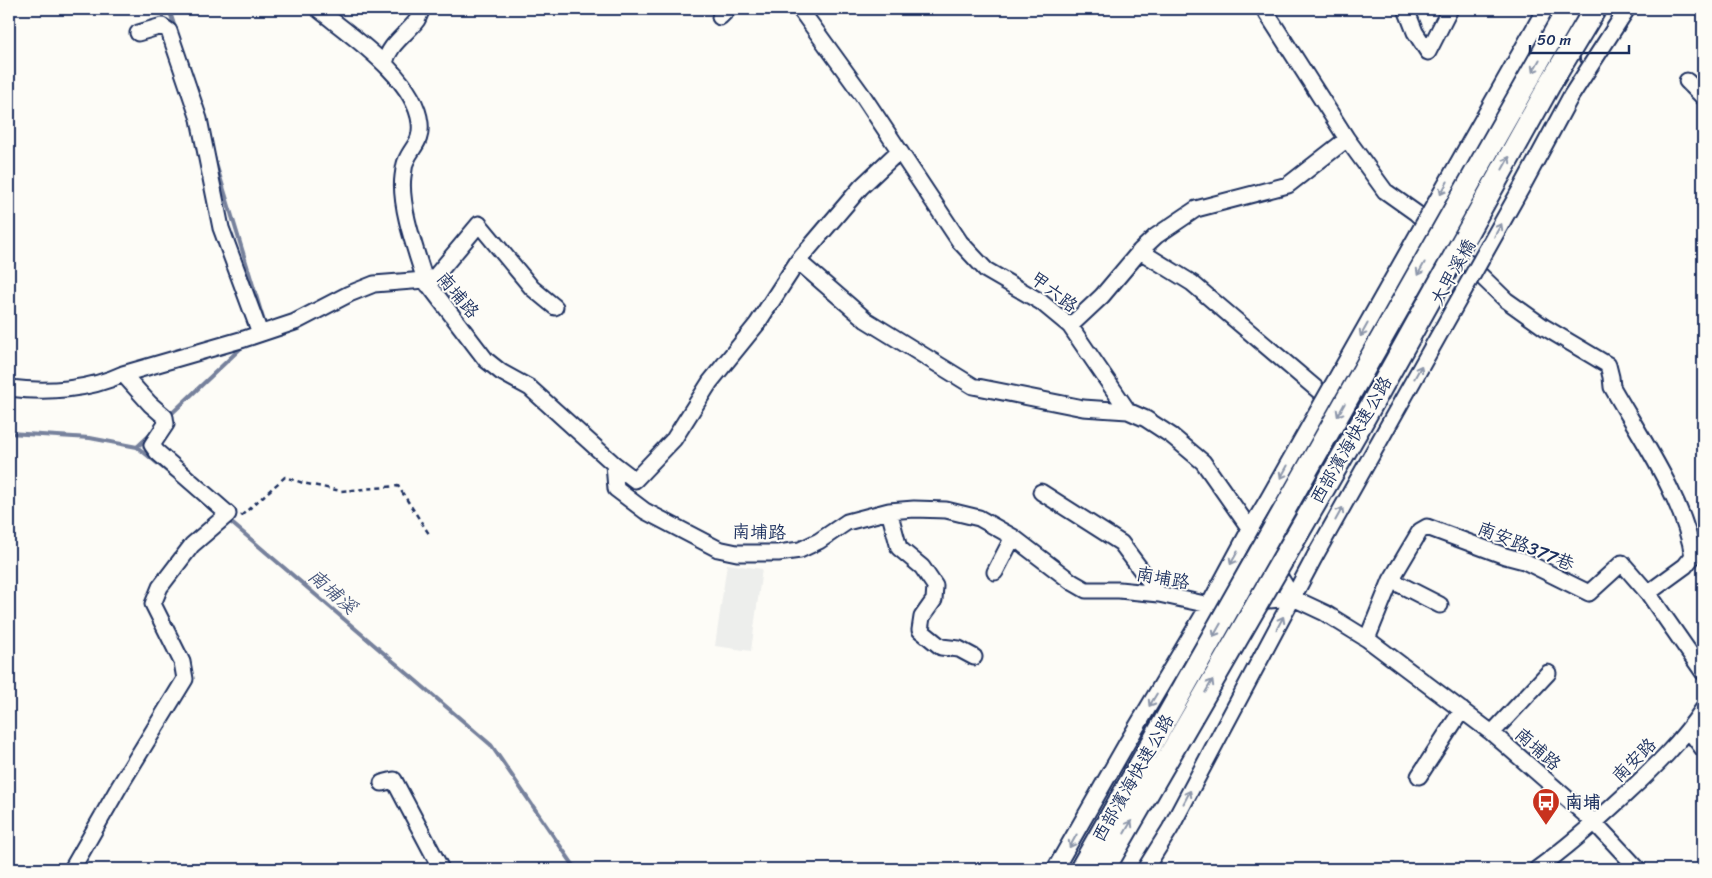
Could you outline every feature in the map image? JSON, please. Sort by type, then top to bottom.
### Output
[{"type":"highway","name":"西部濱海快速公路","points":[[1081,869],[1568,9]]},
{"type":"highway","name":"西部濱海快速公路","points":[[1104,869],[1357,431],[1550,84],[1595,9]]},
{"type":"highway","points":[[1571,96],[1616,9]]},
{"type":"street","points":[[318,9],[384,63],[402,84],[415,105],[420,121],[420,133],[416,147],[406,161],[402,184],[408,222],[427,282]]},
{"type":"street","points":[[384,63],[386,54],[417,20],[422,9]]},
{"type":"street","name":"甲六路","points":[[800,9],[863,96],[960,242],[986,270],[1041,302],[1070,326],[1128,411],[1146,419],[1172,436],[1203,462],[1250,529],[1293,598]]},
{"type":"street","points":[[1264,9],[1347,139],[1385,192],[1416,213],[1506,300],[1544,327],[1608,365],[1612,377],[1612,387],[1670,487],[1691,541],[1693,556],[1685,566],[1648,594]]},
{"type":"street","points":[[1406,9],[1415,32],[1428,52],[1450,9]]},
{"type":"street","points":[[1056,869],[1127,743],[1209,606],[1250,529],[1545,9]]},
{"type":"street","name":"大甲溪橋","points":[[1145,869],[1170,829],[1315,556],[1571,96],[1626,9]]},
{"type":"street","points":[[138,33],[162,26],[169,31],[199,119],[221,228],[260,333]]},
{"type":"street","points":[[1687,81],[1703,97]]},
{"type":"street","points":[[1070,326],[1102,296],[1140,251],[1156,236],[1196,209],[1288,185],[1347,139]]},
{"type":"street","points":[[614,464],[635,480],[674,439],[710,382],[757,324],[798,261],[861,187],[899,151]]},
{"type":"street","points":[[427,282],[479,224],[532,288],[555,307]]},
{"type":"street","points":[[1140,251],[1192,283],[1326,398]]},
{"type":"street","points":[[798,261],[866,320],[974,386],[1083,408],[1128,411]]},
{"type":"street","name":"南埔路","points":[[9,388],[28,390],[70,389],[106,382],[124,374],[295,322],[349,294],[374,284],[427,282],[486,360],[501,372],[530,388],[614,464],[616,489],[645,511],[718,549],[738,553],[778,553],[800,550],[819,541],[847,522],[889,511],[914,509],[946,510],[978,518],[1013,537],[1072,582],[1086,590],[1119,590],[1159,594],[1209,606],[1293,598],[1325,613],[1367,639],[1492,733],[1595,823],[1638,869]]},
{"type":"street","points":[[72,869],[185,678],[182,662],[153,604],[160,587],[192,545],[228,514],[157,452],[152,444],[166,424],[165,416],[150,404],[124,374]]},
{"type":"street","points":[[1041,492],[1121,543],[1159,594]]},
{"type":"street","points":[[889,511],[899,548],[922,567],[934,586],[934,600],[922,617],[920,630],[941,647],[959,649],[974,657]]},
{"type":"street","name":"南安路377巷","points":[[1367,639],[1392,580],[1420,531],[1427,527],[1505,556],[1524,561],[1589,593],[1622,563],[1648,594],[1703,672]]},
{"type":"street","points":[[995,572],[1013,537]]},
{"type":"street","points":[[1392,580],[1440,605]]},
{"type":"street","points":[[1492,733],[1548,673]]},
{"type":"street","name":"南安路","points":[[1538,869],[1570,846],[1652,770],[1689,730],[1703,709]]},
{"type":"street","points":[[1419,776],[1462,710]]},
{"type":"street","points":[[1689,730],[1703,749]]},
{"type":"street","points":[[382,783],[394,780],[441,869]]},
{"type":"path","points":[[228,514],[242,516],[286,477],[303,483],[341,491],[398,486],[430,534]]},
{"type":"shaded area","points":[[727,564],[762,569],[751,651],[715,646]]},
{"type":"waterway","points":[[169,9],[176,31]]},
{"type":"waterway","points":[[214,157],[265,325]]},
{"type":"waterway","points":[[168,417],[243,346]]},
{"type":"waterway","points":[[137,447],[153,432]]},
{"type":"waterway","name":"南埔溪","points":[[9,433],[90,438],[137,447],[173,476]]},
{"type":"waterway","name":"南埔溪","points":[[227,519],[491,745],[576,869]]},
{"type":"place","name":"南埔","points":[[1546,826]]}]
